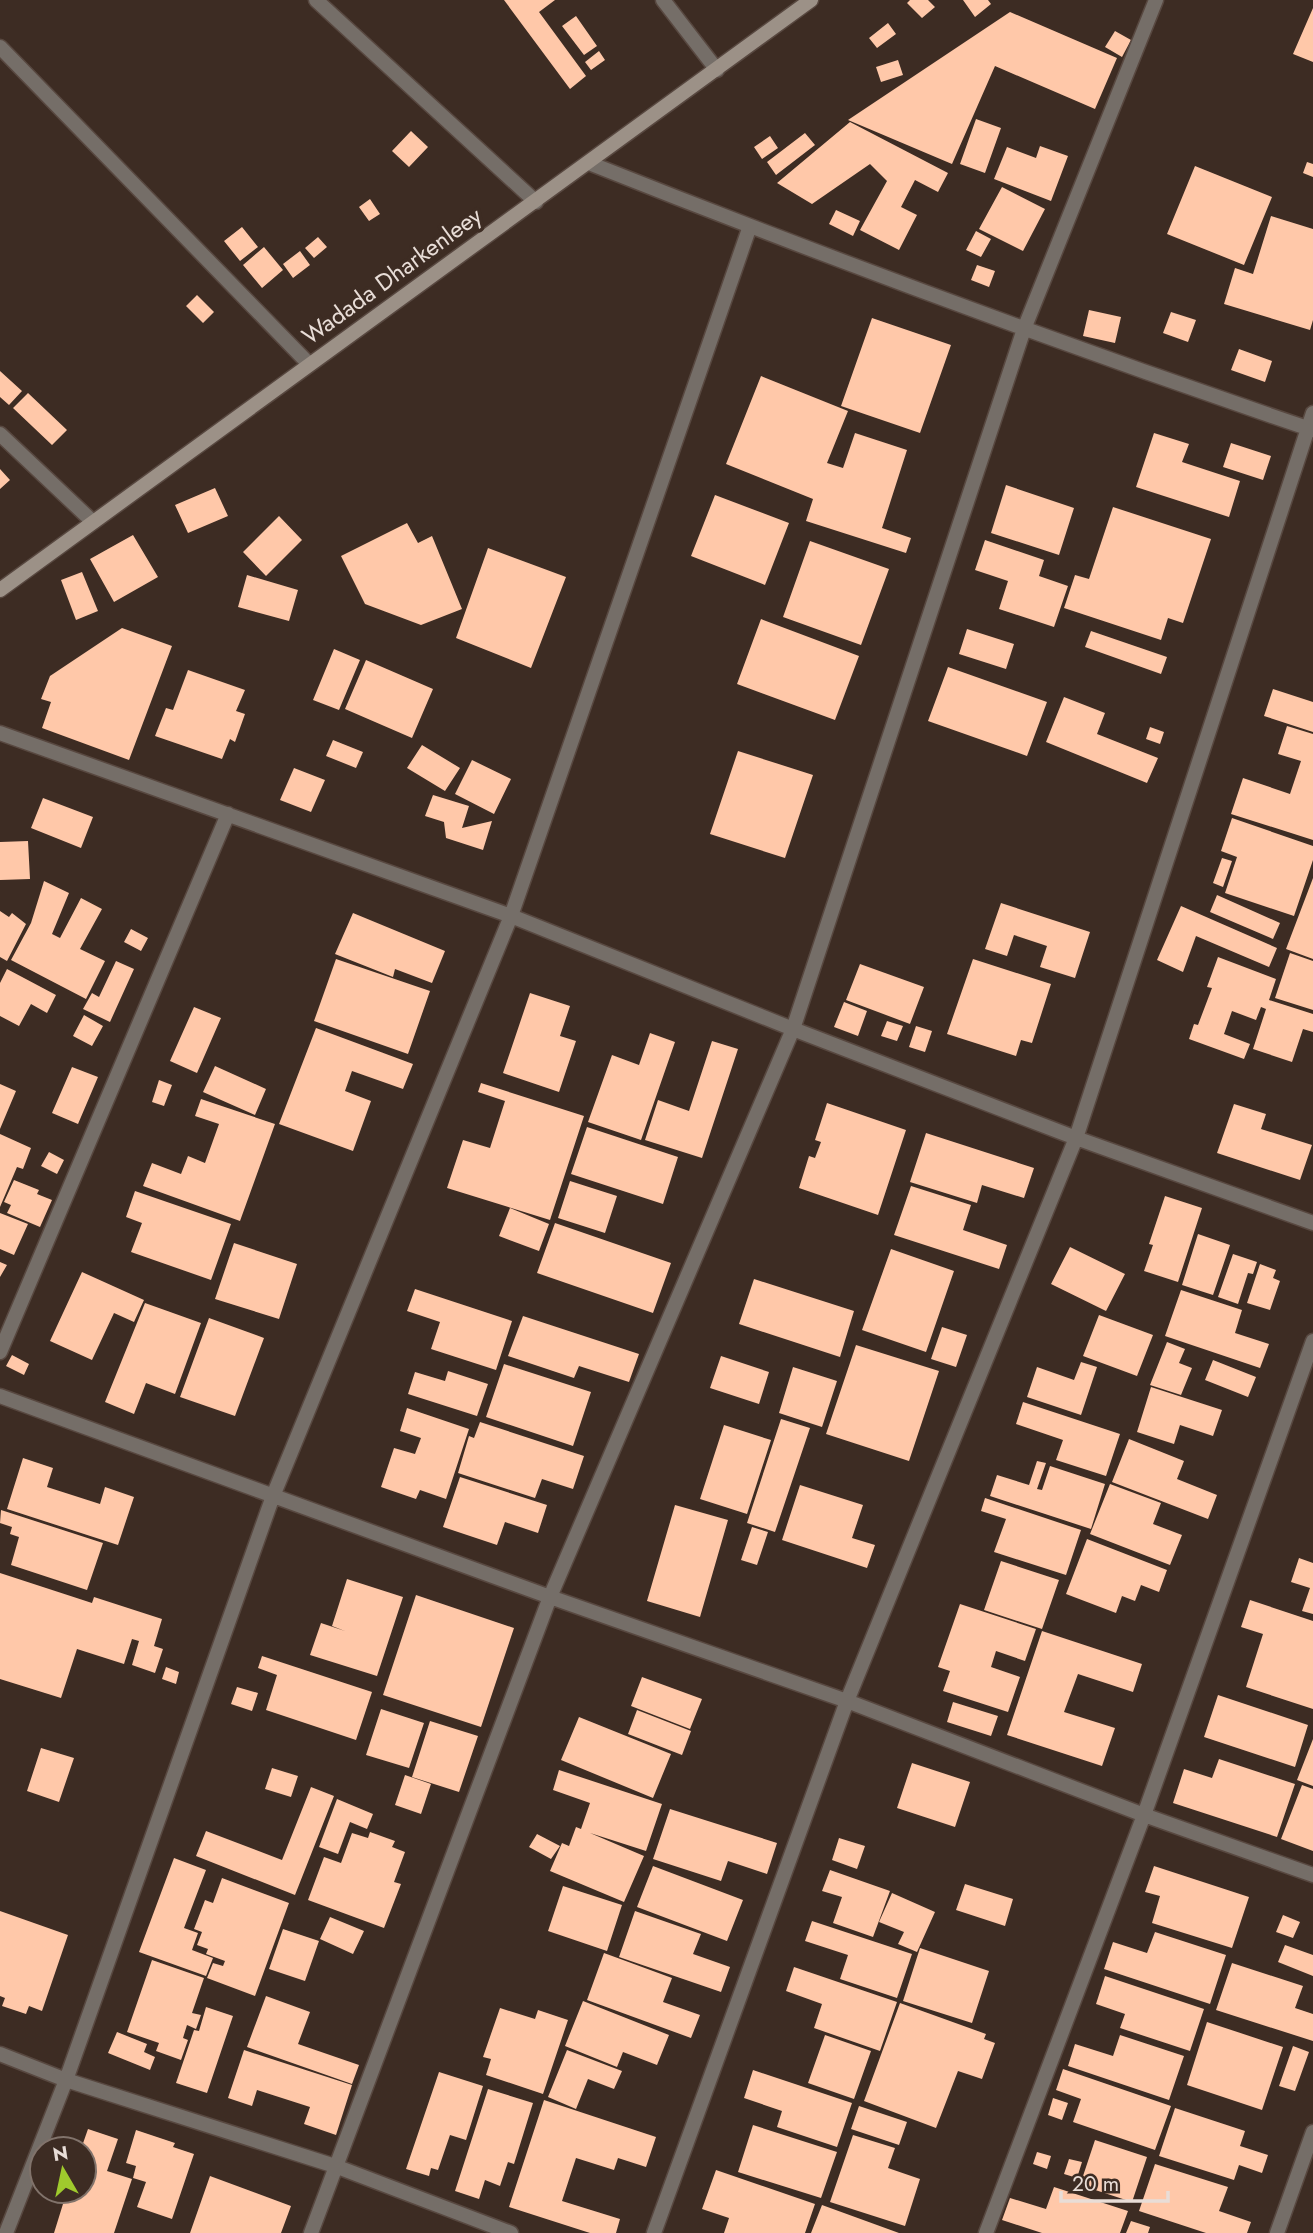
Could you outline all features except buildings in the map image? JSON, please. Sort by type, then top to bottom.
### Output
[{"type":"main road","name":"Wadada Dharkenleey","points":[[0,590],[811,0]]},
{"type":"street","points":[[316,0],[536,202]]},
{"type":"street","points":[[663,0],[717,70]]},
{"type":"street","points":[[310,2233],[550,1597],[793,1029],[1024,330],[1156,0]]},
{"type":"street","points":[[0,47],[309,364]]},
{"type":"street","points":[[589,163],[1024,330],[1310,429]]},
{"type":"street","points":[[6,2233],[66,2080],[273,1496],[511,916],[750,226]]},
{"type":"street","points":[[654,2233],[847,1701],[1076,1138],[1310,429],[1313,413]]},
{"type":"street","points":[[0,434],[93,522]]},
{"type":"street","points":[[0,733],[511,916],[1076,1138],[1313,1223]]},
{"type":"street","points":[[0,1352],[228,814]]},
{"type":"street","points":[[986,2233],[1144,1815],[1313,1341]]},
{"type":"street","points":[[0,1396],[550,1597],[847,1701],[1144,1815],[1313,1875]]},
{"type":"street","points":[[0,2054],[66,2080],[335,2166],[511,2233]]},
{"type":"street","points":[[1278,2233],[1313,2132]]}]
